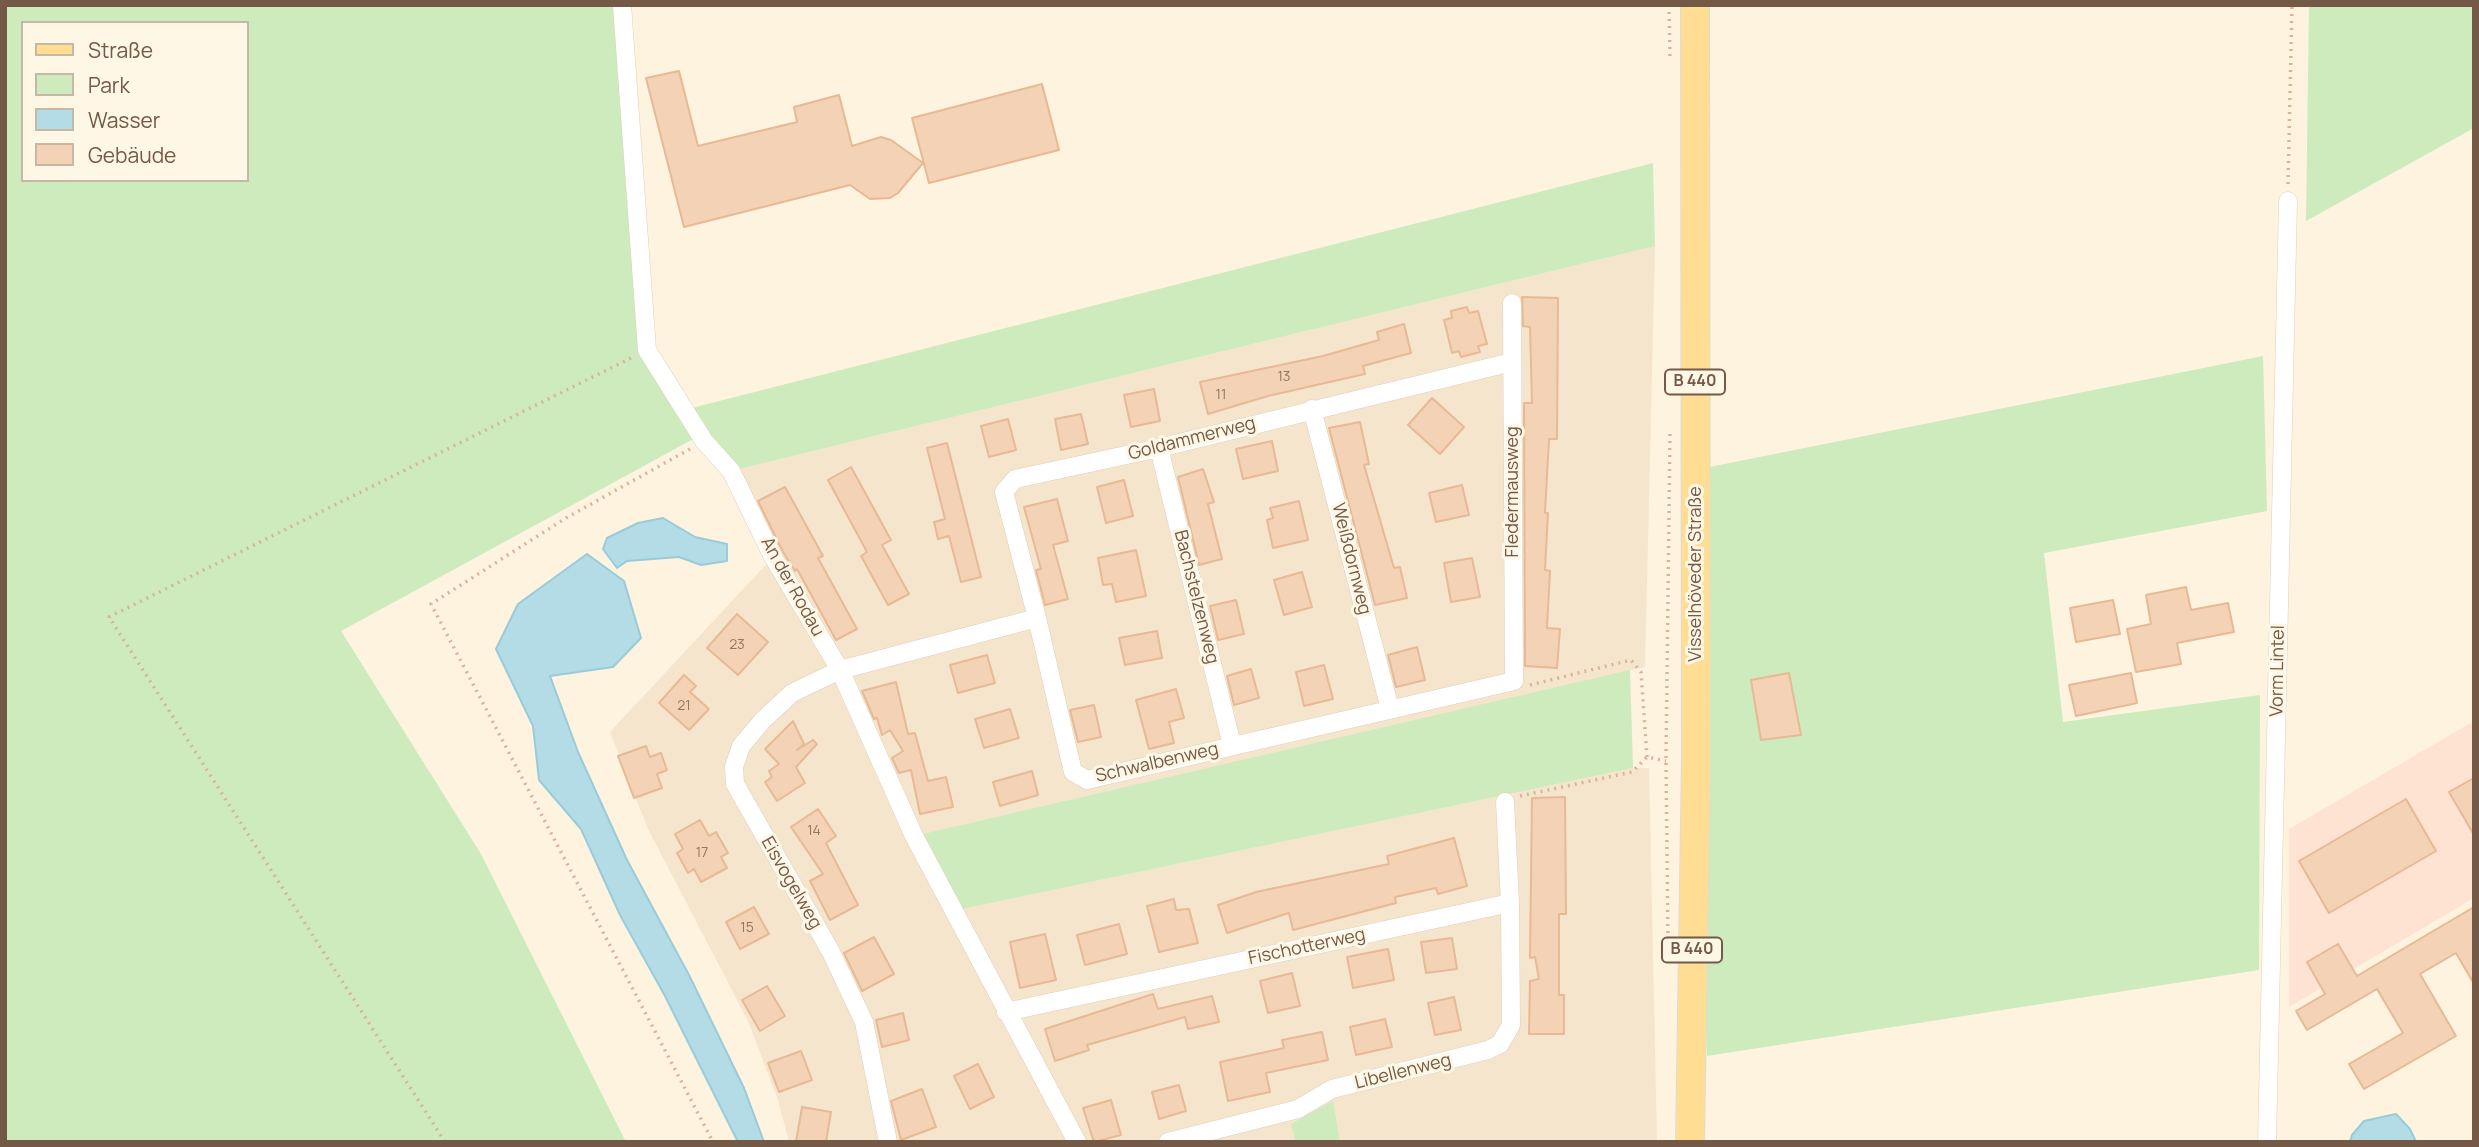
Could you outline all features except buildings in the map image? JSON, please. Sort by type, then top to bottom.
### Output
[{"type":"main road","name":"Visselhöveder Straße","points":[[1690,1142],[1696,759],[1695,5]]},
{"type":"street","name":"An der Rodau","points":[[622,5],[647,350],[704,441],[731,471],[773,557],[840,670],[914,836],[1077,1142]]},
{"type":"street","name":"Vorm Lintel","points":[[2267,1142],[2288,201]]},
{"type":"street","name":"Fledermausweg","points":[[1513,303],[1514,681]]},
{"type":"street","name":"Goldammerweg","points":[[1037,618],[1004,492],[1015,479],[1159,448],[1512,362]]},
{"type":"street","name":"Weißdornweg","points":[[1312,410],[1390,709]]},
{"type":"street","name":"Bachstelzenweg","points":[[1159,448],[1232,745]]},
{"type":"street","name":"Schwalbenweg","points":[[1037,618],[1073,772],[1087,780],[1514,681]]},
{"type":"street","points":[[840,670],[1037,618]]},
{"type":"street","name":"Eisvogelweg","points":[[840,670],[792,693],[763,720],[741,746],[734,767],[734,784],[831,952],[864,1022],[888,1142]]},
{"type":"street","points":[[1505,802],[1510,903]]},
{"type":"street","name":"Fischotterweg","points":[[1006,1012],[1510,903]]},
{"type":"street","name":"Libellenweg","points":[[1168,1142],[1298,1109],[1332,1089],[1500,1044],[1511,1025],[1510,903]]},
{"type":"path","points":[[2288,201],[2292,5]]},
{"type":"path","points":[[445,1142],[109,617],[647,350]]},
{"type":"path","points":[[1668,951],[1666,761],[1670,429]]},
{"type":"path","points":[[704,441],[566,519],[431,604],[713,1142]]},
{"type":"path","points":[[1505,802],[1515,797],[1632,772],[1647,757],[1641,672],[1631,660],[1527,686],[1514,681]]},
{"type":"path","points":[[1647,757],[1666,761]]},
{"type":"shaded area","points":[[1655,246],[1645,667],[915,836],[953,911],[1633,768],[1649,768],[1657,1142],[789,1142],[778,1100],[748,1021],[648,829],[610,732],[773,557],[731,471]]},
{"type":"shaded area","points":[[2474,721],[2474,898],[2289,1007],[2289,829]]},
{"type":"green space","points":[[5,5],[616,5],[645,350],[697,437],[341,631],[481,854],[626,1142],[5,1142]]},
{"type":"green space","points":[[2309,5],[2474,5],[2474,128],[2306,221]]},
{"type":"green space","points":[[1653,163],[1655,246],[731,471],[684,410]]},
{"type":"green space","points":[[2263,356],[2267,511],[2044,553],[2063,722],[2260,695],[2259,970],[1707,1056],[1696,759],[1695,470]]},
{"type":"green space","points":[[1630,670],[1633,768],[953,911],[914,836]]},
{"type":"green space","points":[[1333,1101],[1340,1142],[1296,1142],[1291,1124]]},
{"type":"water","points":[[663,518],[695,537],[727,544],[727,561],[701,565],[679,557],[627,561],[617,568],[603,549],[607,538],[638,523]]},
{"type":"water","points":[[587,554],[624,581],[641,638],[613,667],[550,676],[578,752],[627,860],[689,975],[744,1088],[764,1142],[738,1142],[665,996],[620,915],[581,829],[539,780],[533,726],[496,649],[518,604]]},
{"type":"water","points":[[2396,1114],[2410,1129],[2416,1142],[2350,1142],[2352,1135],[2364,1121]]}]
